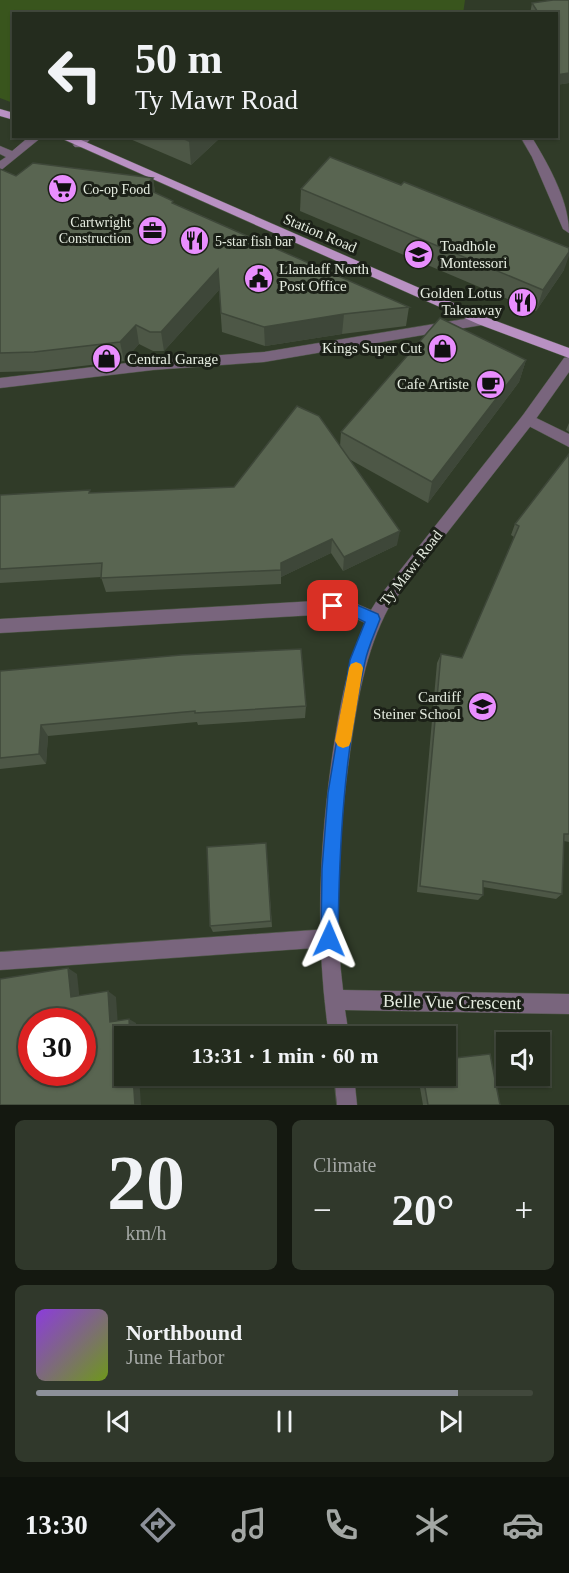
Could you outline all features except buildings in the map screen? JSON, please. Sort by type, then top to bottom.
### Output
[{"type":"main road","name":"Station Road","points":[[84,141],[483,321],[569,353]]},
{"type":"street","points":[[0,167],[36,138]]},
{"type":"street","points":[[526,138],[538,157],[569,229]]},
{"type":"street","points":[[0,150],[14,156]]},
{"type":"street","points":[[0,383],[153,365],[264,357],[483,321]]},
{"type":"street","name":"Ty Mawr Road","points":[[0,626],[333,606],[350,608],[373,619],[528,419],[569,362]]},
{"type":"street","points":[[528,419],[569,441]]},
{"type":"street","points":[[338,1026],[329,939],[330,869],[335,793],[358,660],[373,619]]},
{"type":"street","points":[[0,961],[329,939]]},
{"type":"street","name":"Belle Vue Crescent","points":[[335,1000],[569,1004]]},
{"type":"street","points":[[345,1086],[347,1105]]},
{"type":"green space","points":[[0,0],[465,0],[463,12],[12,12],[12,103],[0,98]]},
{"type":"slow traffic","points":[[343,741],[356,668]]},
{"type":"place","name":"Co-op Food","points":[[62,189]]},
{"type":"place","name":"Cartwright Construction","points":[[152,230]]},
{"type":"place","name":"5-star fish bar","points":[[194,241]]},
{"type":"place","name":"Toadhole Montessori","points":[[419,255]]},
{"type":"place","name":"Llandaff North Post Office","points":[[258,278]]},
{"type":"place","name":"Golden Lotus Takeaway","points":[[523,302]]},
{"type":"place","name":"Kings Super Cut","points":[[443,348]]},
{"type":"place","name":"Central Garage","points":[[106,359]]},
{"type":"place","name":"Cafe Artiste","points":[[490,384]]},
{"type":"place","name":"Cardiff Steiner School","points":[[482,706]]},
{"type":"route","points":[[329,939],[330,869],[335,793],[346,718],[358,660],[373,619],[350,608],[333,606]]}]
